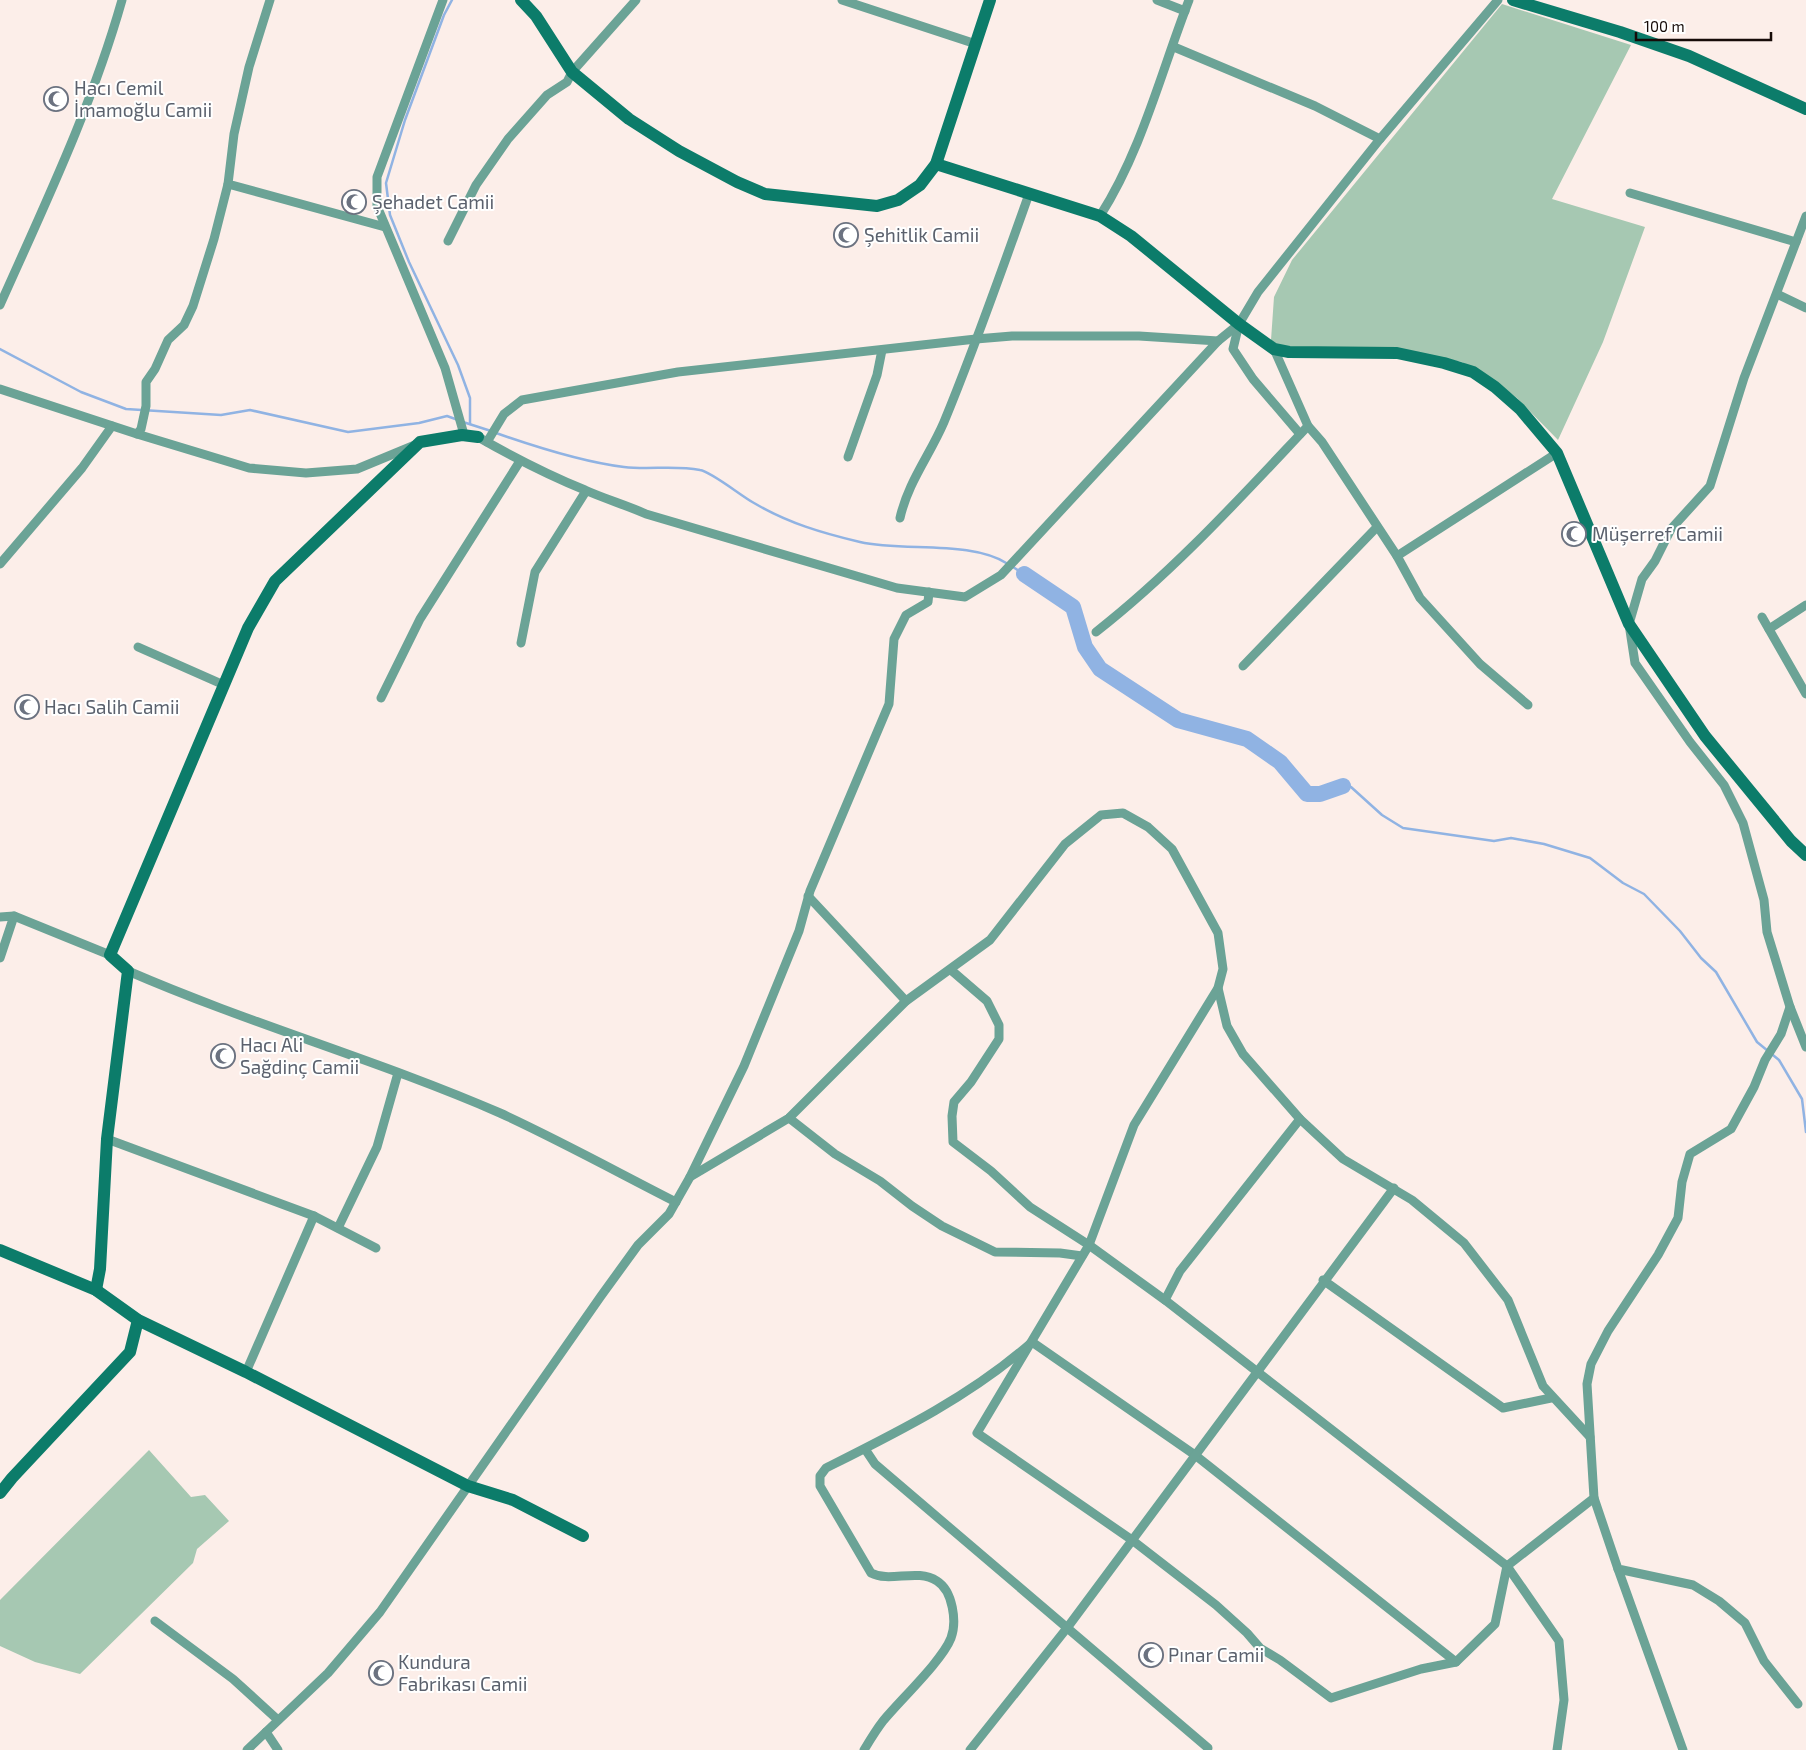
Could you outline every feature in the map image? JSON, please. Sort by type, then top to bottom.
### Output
[{"type":"street","points":[[0,304],[66,161],[106,55],[122,0]]},
{"type":"street","points":[[137,434],[141,429],[146,406],[146,382],[155,369],[168,340],[184,325],[193,306],[214,239],[228,184],[234,134],[249,67],[270,0]]},
{"type":"street","points":[[443,0],[378,178],[377,206],[384,228],[396,248],[445,368],[463,433]]},
{"type":"street","points":[[521,0],[536,16],[572,72],[629,119],[671,146],[738,182],[765,194],[878,206],[898,200],[920,185],[936,164],[990,0]]},
{"type":"street","points":[[448,241],[476,185],[508,139],[547,95],[566,82],[572,72],[636,0]]},
{"type":"street","points":[[842,0],[976,44]]},
{"type":"street","points":[[1157,0],[1185,11]]},
{"type":"street","points":[[1100,216],[1120,185],[1174,47],[1189,0]]},
{"type":"street","points":[[1300,434],[1254,379],[1233,348],[1239,324],[1258,292],[1380,139],[1498,0]]},
{"type":"street","points":[[1513,0],[1620,32],[1689,56],[1806,109]]},
{"type":"street","points":[[1174,47],[1315,106],[1380,139]]},
{"type":"street","points":[[936,164],[1100,216],[1131,236],[1274,350],[1289,352],[1397,353],[1444,362],[1474,372],[1495,387],[1520,409],[1557,453],[1629,624],[1706,736],[1791,841],[1806,855]]},
{"type":"street","points":[[228,184],[384,228]]},
{"type":"street","points":[[1630,193],[1796,242]]},
{"type":"street","points":[[900,518],[904,500],[917,471],[935,444],[1029,194]]},
{"type":"street","points":[[1806,216],[1744,378],[1710,486],[1671,529],[1656,561],[1642,579],[1629,624],[1635,663],[1690,742],[1724,785],[1743,822],[1764,900],[1767,932],[1790,1007],[1806,1047]]},
{"type":"street","points":[[1777,294],[1806,308]]},
{"type":"street","points":[[0,389],[249,468],[306,473],[357,469],[420,442],[463,433],[486,438],[520,461],[586,491],[612,499],[646,514],[896,588],[966,597],[1001,575],[1218,341],[1239,324]]},
{"type":"street","points":[[486,438],[504,414],[522,400],[678,372],[1012,336],[1139,336],[1218,341]]},
{"type":"street","points":[[848,457],[877,375],[882,350]]},
{"type":"street","points":[[1274,350],[1308,426],[1322,442],[1376,527],[1397,556],[1420,598],[1480,664],[1528,705]]},
{"type":"street","points":[[0,564],[82,468],[112,426]]},
{"type":"street","points":[[1096,632],[1130,605],[1201,538],[1308,426]]},
{"type":"street","points":[[110,956],[248,628],[275,580],[420,442]]},
{"type":"street","points":[[1397,556],[1557,453]]},
{"type":"street","points":[[382,698],[420,619],[520,461]]},
{"type":"street","points":[[521,643],[535,572],[586,491]]},
{"type":"street","points":[[1243,666],[1376,527]]},
{"type":"street","points":[[248,1750],[328,1673],[380,1612],[638,1245],[669,1214],[690,1177],[744,1066],[799,930],[808,896],[889,704],[894,639],[906,615],[928,602],[929,592]]},
{"type":"street","points":[[1769,629],[1806,606]]},
{"type":"street","points":[[1762,617],[1806,694]]},
{"type":"street","points":[[138,646],[224,685]]},
{"type":"street","points":[[690,1177],[789,1118],[906,1001],[990,940],[1065,844],[1101,816],[1124,813],[1148,828],[1172,849],[1218,933],[1223,969],[1218,988],[1134,1125],[1089,1245],[977,1433],[1132,1540],[1216,1605],[1248,1633],[1260,1648],[1280,1660],[1331,1698],[1420,1669],[1456,1662],[1495,1624],[1507,1566],[1594,1498]]},
{"type":"street","points":[[808,896],[906,1001]]},
{"type":"street","points":[[0,958],[14,916]]},
{"type":"street","points":[[0,917],[14,916],[110,956],[128,971],[166,988],[398,1073],[500,1114],[676,1202]]},
{"type":"street","points":[[951,970],[987,1001],[999,1025],[999,1039],[971,1082],[954,1102],[952,1116],[953,1142],[991,1171],[1030,1207],[1089,1245],[1165,1300],[1507,1566],[1559,1641],[1564,1700],[1557,1750]]},
{"type":"street","points":[[96,1290],[106,1139],[128,971]]},
{"type":"street","points":[[1218,988],[1227,1026],[1243,1054],[1300,1119],[1343,1159],[1394,1188],[1464,1242],[1508,1300],[1543,1386],[1551,1398],[1590,1437]]},
{"type":"street","points":[[1683,1750],[1594,1498],[1587,1384],[1591,1364],[1608,1331],[1658,1255],[1678,1218],[1682,1182],[1690,1154],[1731,1129],[1765,1060],[1781,1034],[1790,1007]]},
{"type":"street","points":[[338,1228],[377,1147],[398,1073]]},
{"type":"street","points":[[789,1118],[835,1154],[880,1181],[942,1226],[995,1252],[1060,1253],[1082,1256]]},
{"type":"street","points":[[1165,1300],[1180,1271],[1300,1119]]},
{"type":"street","points":[[106,1139],[314,1216],[376,1248]]},
{"type":"street","points":[[970,1750],[1067,1628],[1258,1371],[1323,1280],[1394,1188]]},
{"type":"street","points":[[246,1372],[314,1216]]},
{"type":"street","points":[[0,1250],[96,1290],[138,1320],[246,1372],[468,1486],[514,1500],[583,1536]]},
{"type":"street","points":[[1323,1280],[1503,1408],[1551,1398]]},
{"type":"street","points":[[0,1493],[130,1352],[138,1320]]},
{"type":"street","points":[[864,1750],[881,1723],[933,1664],[951,1638],[953,1618],[950,1599],[940,1582],[928,1576],[878,1577],[871,1573],[820,1486],[820,1476],[826,1468],[962,1396],[1001,1370],[1032,1342]]},
{"type":"street","points":[[1032,1342],[1195,1455],[1456,1662]]},
{"type":"street","points":[[865,1449],[875,1464],[1208,1748]]},
{"type":"street","points":[[1618,1569],[1693,1585],[1719,1601],[1745,1623],[1764,1661],[1798,1704]]},
{"type":"street","points":[[155,1621],[233,1679],[278,1720]]},
{"type":"street","points":[[266,1732],[278,1750]]},
{"type":"green space","points":[[1502,4],[1631,45],[1552,199],[1645,227],[1603,342],[1558,440],[1517,398],[1493,380],[1462,362],[1407,352],[1278,348],[1271,340],[1274,297],[1292,260]]},
{"type":"green space","points":[[149,1450],[191,1497],[205,1495],[229,1521],[197,1549],[193,1563],[80,1674],[35,1662],[0,1646],[0,1600]]},
{"type":"waterway","points":[[452,0],[444,15],[405,120],[386,183],[390,215],[409,262],[458,365],[470,398],[470,424]]},
{"type":"waterway","points":[[0,349],[81,392],[126,409],[221,415],[250,410],[348,432],[419,423],[447,416],[458,420]]},
{"type":"waterway","points":[[463,422],[491,431]]},
{"type":"waterway","points":[[496,433],[527,444],[608,465],[633,468],[700,470],[712,475],[748,500],[767,510],[806,527],[846,539],[877,545],[957,549],[993,557],[1008,564]]},
{"type":"waterway","points":[[1013,567],[1024,574]]},
{"type":"waterway","points":[[1024,574],[1073,607],[1085,647],[1100,669],[1178,720],[1247,739],[1280,762],[1307,794],[1320,794],[1343,786]]},
{"type":"waterway","points":[[1343,786],[1351,787],[1382,815],[1403,828],[1494,841],[1511,838],[1544,844],[1590,858],[1623,883],[1644,894],[1680,931],[1701,958],[1716,972],[1757,1042],[1779,1060],[1802,1099],[1806,1132]]},
{"type":"place","name":"Hacı Cemil İmamoğlu Camii","points":[[56,99]]},
{"type":"place","name":"Şehadet Camii","points":[[354,202]]},
{"type":"place","name":"Şehitlik Camii","points":[[846,235]]},
{"type":"place","name":"Müşerref Camii","points":[[1574,534]]},
{"type":"place","name":"Hacı Salih Camii","points":[[27,707]]},
{"type":"place","name":"Hacı Ali Sağdinç Camii","points":[[223,1056]]},
{"type":"place","name":"Pınar Camii","points":[[1151,1655]]},
{"type":"place","name":"Kundura Fabrikası Camii","points":[[381,1673]]}]
